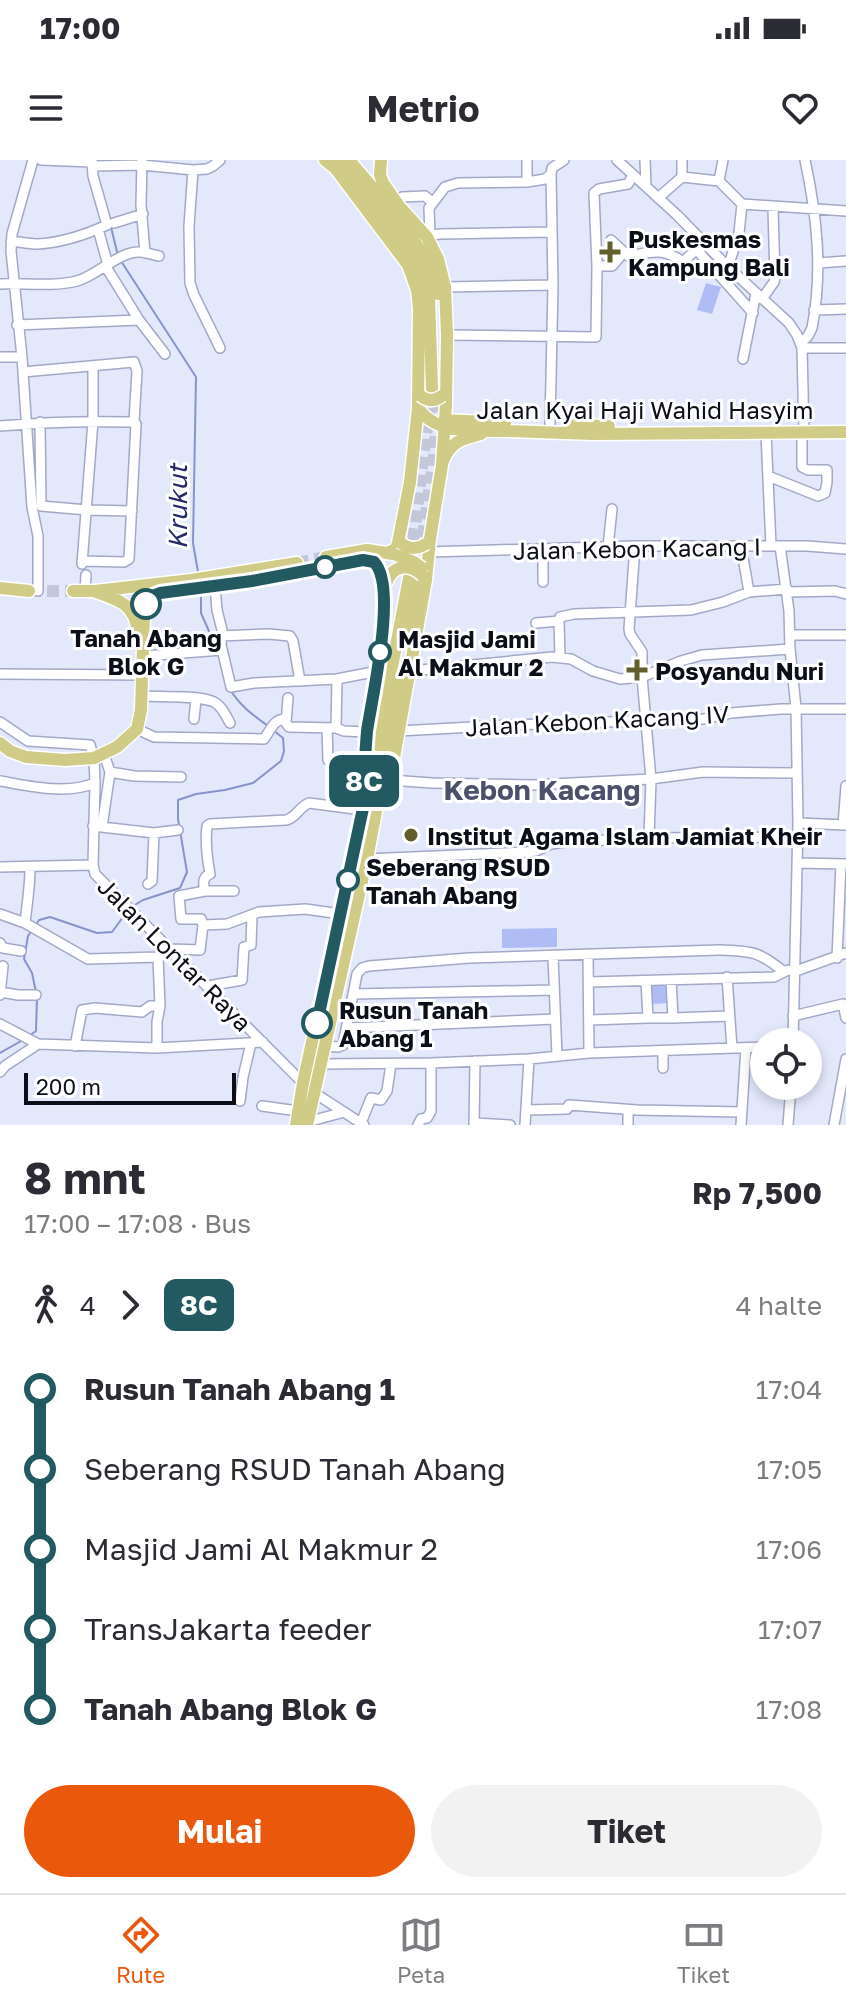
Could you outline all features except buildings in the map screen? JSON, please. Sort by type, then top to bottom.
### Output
[{"type":"main road","points":[[349,160],[411,236],[431,269],[438,290],[427,419],[444,424]]},
{"type":"main road","points":[[363,160],[365,179]]},
{"type":"main road","points":[[381,160],[383,183],[396,202],[429,236],[438,259],[445,287],[447,335],[445,374],[431,395],[396,547]]},
{"type":"main road","points":[[303,1124],[341,914],[428,546],[442,465],[444,424],[431,395],[419,308],[408,265],[332,162]]},
{"type":"main road","points":[[445,374],[450,381],[456,413],[467,421]]},
{"type":"main road","name":"Jalan Kyai Haji Wahid Hasyim","points":[[444,424],[467,421],[804,430]]},
{"type":"main road","name":"Jalan Kyai Haji Wahid Hasyim","points":[[444,424],[492,431],[593,434],[766,433],[844,428]]},
{"type":"main road","points":[[442,465],[455,444],[492,431]]},
{"type":"main road","points":[[385,587],[380,569],[374,562],[327,562],[367,550],[428,546]]},
{"type":"main road","points":[[369,803],[390,780],[411,671],[421,576],[414,562],[396,547]]},
{"type":"main road","points":[[84,573],[192,584],[298,567]]},
{"type":"main road","points":[[303,1124],[298,1111],[321,1064],[367,859],[369,803],[364,777],[385,587],[390,574],[400,568],[411,568],[421,576]]},
{"type":"main road","points":[[84,573],[132,611],[138,628],[143,667]]},
{"type":"main road","points":[[0,743],[26,757],[65,760],[99,756],[117,747],[137,729],[141,710],[147,601],[154,594],[192,584]]},
{"type":"main road","points":[[0,590],[21,594],[34,591]]},
{"type":"street","points":[[33,160],[7,247],[22,357],[32,507],[38,536],[34,591]]},
{"type":"street","points":[[41,160],[94,164],[142,163],[193,170],[207,169],[220,160]]},
{"type":"street","points":[[527,160],[527,182]]},
{"type":"street","points":[[550,424],[553,337],[551,174],[552,168],[564,160]]},
{"type":"street","points":[[617,160],[658,198],[753,313]]},
{"type":"street","points":[[447,335],[596,337],[594,193],[599,189],[628,184],[633,175],[631,160]]},
{"type":"street","points":[[645,160],[646,186]]},
{"type":"street","points":[[682,160],[682,177]]},
{"type":"street","points":[[719,181],[723,160]]},
{"type":"street","points":[[801,345],[812,328],[818,263],[815,210],[805,160]]},
{"type":"street","points":[[142,163],[145,253]]},
{"type":"street","points":[[7,247],[58,240],[107,225],[94,164]]},
{"type":"street","points":[[193,170],[190,283],[220,348]]},
{"type":"street","points":[[551,174],[545,179],[527,182],[450,184],[432,202],[428,216],[429,236],[551,232]]},
{"type":"street","points":[[658,198],[682,177],[719,181],[742,204],[846,211]]},
{"type":"street","points":[[396,202],[402,197],[425,196],[432,202]]},
{"type":"street","points":[[728,267],[739,233],[742,204]]},
{"type":"street","points":[[743,359],[759,296],[774,282],[773,208]]},
{"type":"street","points":[[114,223],[143,214]]},
{"type":"street","points":[[98,229],[139,320],[165,354]]},
{"type":"street","points":[[611,240],[628,256],[669,252],[683,262],[700,246]]},
{"type":"street","points":[[700,246],[785,318],[801,345],[802,467],[827,470],[825,493],[818,496],[768,476]]},
{"type":"street","points":[[0,284],[74,282],[135,252],[159,256]]},
{"type":"street","points":[[597,266],[612,266],[623,253]]},
{"type":"street","points":[[818,263],[846,261]]},
{"type":"street","points":[[445,287],[553,285]]},
{"type":"street","points":[[814,310],[846,309]]},
{"type":"street","points":[[17,325],[139,320]]},
{"type":"street","points":[[801,345],[846,348]]},
{"type":"street","points":[[0,357],[22,357]]},
{"type":"street","points":[[23,372],[130,362],[137,371],[134,422],[137,427],[128,560],[84,573],[93,366]]},
{"type":"street","points":[[0,426],[40,422],[134,422]]},
{"type":"street","points":[[40,422],[41,506],[132,511]]},
{"type":"street","points":[[766,433],[776,546],[787,590],[796,708],[798,837],[790,971],[793,1028]]},
{"type":"street","points":[[608,547],[612,509]]},
{"type":"street","name":"Jalan Kebon Kacang I","points":[[428,546],[776,546],[846,549]]},
{"type":"street","points":[[635,546],[630,634],[642,652],[651,779],[649,838]]},
{"type":"street","points":[[741,546],[749,592]]},
{"type":"street","points":[[543,548],[543,582]]},
{"type":"street","points":[[213,583],[222,630],[219,650],[231,687],[337,679],[378,671]]},
{"type":"street","points":[[560,658],[561,616],[691,610],[749,592],[787,590],[846,594]]},
{"type":"street","points":[[536,623],[559,621]]},
{"type":"street","points":[[220,636],[288,635],[293,641],[300,681]]},
{"type":"street","points":[[790,635],[846,635]]},
{"type":"street","points":[[411,671],[560,658],[571,659],[593,671],[620,679],[642,677],[702,655],[790,649]]},
{"type":"street","points":[[0,674],[143,667],[219,650]]},
{"type":"street","points":[[328,760],[337,679]]},
{"type":"street","points":[[142,696],[215,702],[230,723]]},
{"type":"street","points":[[288,698],[286,725],[289,727],[367,732]]},
{"type":"street","points":[[194,738],[196,699]]},
{"type":"street","name":"Jalan Kebon Kacang IV","points":[[399,731],[704,719],[741,712],[796,708],[846,709]]},
{"type":"street","points":[[137,729],[154,737],[264,739],[274,723],[286,719]]},
{"type":"street","points":[[0,722],[28,741],[90,745],[110,772],[181,777]]},
{"type":"street","name":"Jalan Lontar Raya","points":[[99,756],[95,783],[98,826],[93,865],[95,874],[308,1088],[362,1124]]},
{"type":"street","points":[[110,772],[98,826],[154,833],[178,830]]},
{"type":"street","points":[[390,780],[510,785],[651,779],[703,772],[797,773]]},
{"type":"street","points":[[0,781],[72,789],[95,783]]},
{"type":"street","points":[[798,823],[844,825],[846,786]]},
{"type":"street","points":[[205,891],[204,879],[210,874],[207,826],[291,819],[309,803],[369,803]]},
{"type":"street","points":[[148,884],[152,881],[154,833]]},
{"type":"street","points":[[367,859],[526,852],[565,842],[798,837]]},
{"type":"street","points":[[589,982],[774,977],[842,956],[843,864],[797,863]]},
{"type":"street","points":[[0,867],[93,865]]},
{"type":"street","points":[[30,868],[27,903],[31,926]]},
{"type":"street","points":[[0,914],[31,926],[88,959],[158,957],[172,951],[200,950],[201,919],[181,919],[179,897],[205,891],[234,891]]},
{"type":"street","points":[[203,925],[227,924],[259,912],[305,909],[341,914]]},
{"type":"street","points":[[208,986],[244,978],[244,947],[251,945],[252,915]]},
{"type":"street","points":[[0,943],[3,948],[21,951]]},
{"type":"street","points":[[325,1046],[343,1045],[357,974],[369,966],[469,958],[706,950],[751,951],[790,971]]},
{"type":"street","points":[[588,954],[589,1053]]},
{"type":"street","points":[[553,956],[557,1056]]},
{"type":"street","points":[[157,1048],[160,1006],[158,957]]},
{"type":"street","points":[[344,961],[357,974]]},
{"type":"street","points":[[4,966],[0,993],[36,995]]},
{"type":"street","points":[[727,977],[732,1048]]},
{"type":"street","points":[[671,980],[673,1018]]},
{"type":"street","points":[[646,981],[648,1018]]},
{"type":"street","points":[[353,994],[554,990]]},
{"type":"street","points":[[793,1016],[845,1000],[846,1018]]},
{"type":"street","points":[[75,1046],[83,1010],[143,1012],[150,1006],[160,1006]]},
{"type":"street","points":[[589,1020],[729,1016]]},
{"type":"street","points":[[347,1028],[555,1019]]},
{"type":"street","points":[[0,1024],[36,1042],[75,1046],[157,1048],[263,1042]]},
{"type":"street","points":[[0,1072],[36,1042]]},
{"type":"street","points":[[240,1101],[251,1043]]},
{"type":"street","points":[[741,1125],[746,1048]]},
{"type":"street","points":[[321,1064],[431,1063],[589,1053],[750,1048]]},
{"type":"street","points":[[663,1051],[663,1068]]},
{"type":"street","points":[[525,1125],[529,1059]]},
{"type":"street","points":[[846,1059],[844,1085],[835,1123],[846,1123]]},
{"type":"street","points":[[475,1061],[475,1124],[510,1125]]},
{"type":"street","points":[[418,1125],[431,1111],[431,1063]]},
{"type":"street","points":[[362,1124],[372,1098],[381,1100],[387,1091],[391,1064]]},
{"type":"street","points":[[788,1125],[790,1100]]},
{"type":"street","points":[[526,1110],[567,1109],[569,1105],[628,1110],[741,1112]]},
{"type":"street","points":[[262,1106],[298,1111]]},
{"type":"street","points":[[628,1110],[628,1125]]},
{"type":"street","points":[[303,1124],[344,1112]]},
{"type":"shaded area","points":[[706,283],[721,287],[712,314],[697,310]]},
{"type":"shaded area","points":[[557,928],[557,947],[502,948],[502,929]]},
{"type":"shaded area","points":[[670,984],[671,1003],[650,1004],[648,985]]},
{"type":"waterway","name":"Krukut","points":[[111,227],[118,256]]},
{"type":"waterway","name":"Krukut","points":[[121,261],[196,377],[193,543],[198,572]]},
{"type":"waterway","name":"Krukut","points":[[201,594],[201,613],[215,645]]},
{"type":"waterway","name":"Krukut","points":[[230,689],[242,705],[268,726]]},
{"type":"waterway","name":"Krukut","points":[[133,906],[180,888],[187,872],[178,800],[253,783],[281,761],[283,738],[273,730]]},
{"type":"waterway","name":"Krukut","points":[[36,925],[39,920],[50,917],[97,933],[112,932],[126,913]]},
{"type":"waterway","name":"Krukut","points":[[32,930],[24,959],[32,973],[36,992]]},
{"type":"waterway","name":"Krukut","points":[[29,1036],[36,1031],[37,998]]},
{"type":"waterway","name":"Krukut","points":[[0,1053],[23,1040]]},
{"type":"tunnel","points":[[418,573],[434,455],[439,389]]},
{"type":"tunnel","points":[[411,558],[431,394]]},
{"type":"tunnel","points":[[297,563],[326,557]]},
{"type":"tunnel","points":[[299,572],[329,566]]},
{"type":"tunnel","points":[[29,591],[73,591]]},
{"type":"bus line","name":"8C","points":[[146,604],[154,594],[252,581],[363,560],[374,562],[380,569],[383,607],[378,671],[367,732],[365,799],[317,1023]]},
{"type":"place","name":"Puskesmas Kampung Bali","points":[[610,252]]},
{"type":"place","name":"Tanah Abang Blok G","points":[[146,604]]},
{"type":"place","name":"Masjid Jami Al Makmur 2","points":[[380,652]]},
{"type":"place","name":"Posyandu Nuri","points":[[637,670]]},
{"type":"place","name":"Institut Agama Islam Jamiat Kheir","points":[[411,835]]},
{"type":"place","name":"Seberang RSUD Tanah Abang","points":[[348,880]]},
{"type":"place","name":"Rusun Tanah Abang 1","points":[[317,1023]]},
{"type":"district","name":"Kebon Kacang","points":[[542,789]]}]
